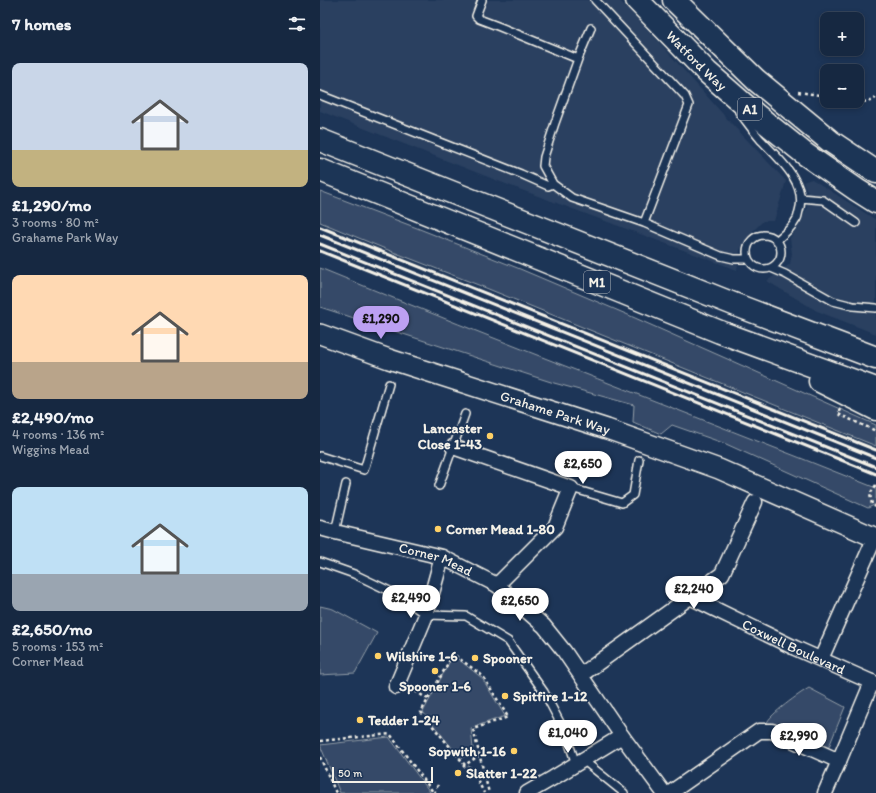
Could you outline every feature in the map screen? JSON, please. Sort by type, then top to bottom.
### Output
[{"type":"highway","name":"Watford Way","points":[[637,0],[707,72],[755,114],[805,154],[876,202]]},
{"type":"highway","name":"Watford Way","points":[[674,0],[756,80],[830,141],[876,172]]},
{"type":"highway","name":"M1","points":[[320,140],[721,299],[876,358]]},
{"type":"highway","name":"M1","points":[[320,170],[720,332],[876,389]]},
{"type":"highway","name":"M1","points":[[720,332],[876,409]]},
{"type":"street","name":"Grahame Park Way","points":[[320,334],[389,359],[607,430],[719,470],[876,538]]},
{"type":"street","points":[[453,447],[571,488],[555,526],[497,585]]},
{"type":"street","points":[[581,675],[722,574],[756,502]]},
{"type":"street","name":"Corner Mead","points":[[320,528],[442,557],[497,585],[544,626],[564,651],[622,736],[664,793]]},
{"type":"street","points":[[821,659],[876,538]]},
{"type":"street","points":[[398,684],[426,615],[442,557]]},
{"type":"street","name":"Coxwell Boulevard","points":[[690,597],[795,648],[874,683]]},
{"type":"street","points":[[825,793],[874,683]]},
{"type":"street","points":[[670,793],[758,731],[772,731],[839,761]]},
{"type":"street","points":[[526,793],[622,736]]},
{"type":"lane","points":[[482,0],[476,16],[479,20],[578,59]]},
{"type":"lane","points":[[594,0],[686,96],[689,105],[644,223]]},
{"type":"lane","points":[[591,28],[578,59],[544,157],[543,166],[554,184],[572,198],[644,223],[721,256],[748,259]]},
{"type":"lane","points":[[707,72],[796,181],[801,198],[800,208],[796,220],[777,240]]},
{"type":"lane","points":[[320,95],[548,186],[554,184]]},
{"type":"lane","points":[[801,198],[824,200],[856,223]]},
{"type":"lane","points":[[762,234],[773,237],[780,245],[781,256],[776,265],[771,268],[758,268],[748,259],[747,249],[752,239],[762,234]]},
{"type":"lane","points":[[771,268],[785,274],[833,301],[853,306],[876,308]]},
{"type":"lane","points":[[320,456],[364,470],[389,384]]},
{"type":"lane","points":[[440,486],[465,414]]},
{"type":"lane","points":[[571,488],[622,503],[633,495],[639,460]]},
{"type":"lane","points":[[335,532],[346,484]]},
{"type":"lane","points":[[320,562],[354,574],[398,595],[426,615],[466,616],[508,641],[544,692],[580,762],[624,793]]},
{"type":"path","points":[[791,90],[820,95]]},
{"type":"path","points":[[864,102],[868,102],[876,98]]},
{"type":"path","points":[[840,408],[838,414],[876,431]]},
{"type":"path","points":[[876,485],[870,494],[872,505],[876,508]]},
{"type":"path","points":[[484,793],[472,769],[464,766],[421,712],[453,654],[483,676],[508,717],[473,729],[489,793]]},
{"type":"path","points":[[398,684],[428,700]]},
{"type":"path","points":[[320,741],[390,734],[434,793],[438,785]]},
{"type":"path","points":[[464,766],[480,755]]},
{"type":"path","points":[[320,757],[336,793]]},
{"type":"shaded area","points":[[320,0],[619,0],[657,40],[729,121],[786,181],[774,221],[763,221],[750,234],[740,250],[737,270],[511,186],[320,111]]},
{"type":"shaded area","points":[[812,179],[876,220],[876,334],[817,311],[767,281],[790,264],[792,254],[790,238],[801,222],[807,208],[808,193],[803,182]]},
{"type":"shaded area","points":[[320,191],[520,269],[626,314],[876,425],[876,446],[320,222]]},
{"type":"shaded area","points":[[320,268],[458,324],[876,488],[876,504],[868,508],[726,444],[672,425],[661,434],[633,422],[634,405],[554,383],[320,307]]},
{"type":"shaded area","points":[[320,606],[333,609],[377,633],[355,673],[320,675]]},
{"type":"shaded area","points":[[453,655],[482,678],[505,716],[471,728],[473,749],[461,759],[423,712]]},
{"type":"shaded area","points":[[809,688],[845,707],[828,749],[767,723],[773,715],[792,699]]},
{"type":"shaded area","points":[[389,737],[430,793],[340,793],[320,745]]},
{"type":"railway","points":[[320,227],[876,450]]},
{"type":"railway","points":[[320,235],[876,458]]},
{"type":"railway","points":[[320,244],[876,467]]},
{"type":"railway","points":[[320,251],[876,474]]},
{"type":"place","name":"Lancaster Close 1-43","points":[[490,436]]},
{"type":"place","name":"Corner Mead 1-80","points":[[438,529]]},
{"type":"place","name":"Wilshire 1-6","points":[[378,656]]},
{"type":"place","name":"Spooner","points":[[475,658]]},
{"type":"place","name":"Spooner 1-6","points":[[435,671]]},
{"type":"place","name":"Spitfire 1-12","points":[[505,696]]},
{"type":"place","name":"Tedder 1-24","points":[[360,720]]},
{"type":"place","name":"Sopwith 1-16","points":[[514,751]]},
{"type":"place","name":"Slatter 1-22","points":[[458,773]]}]
